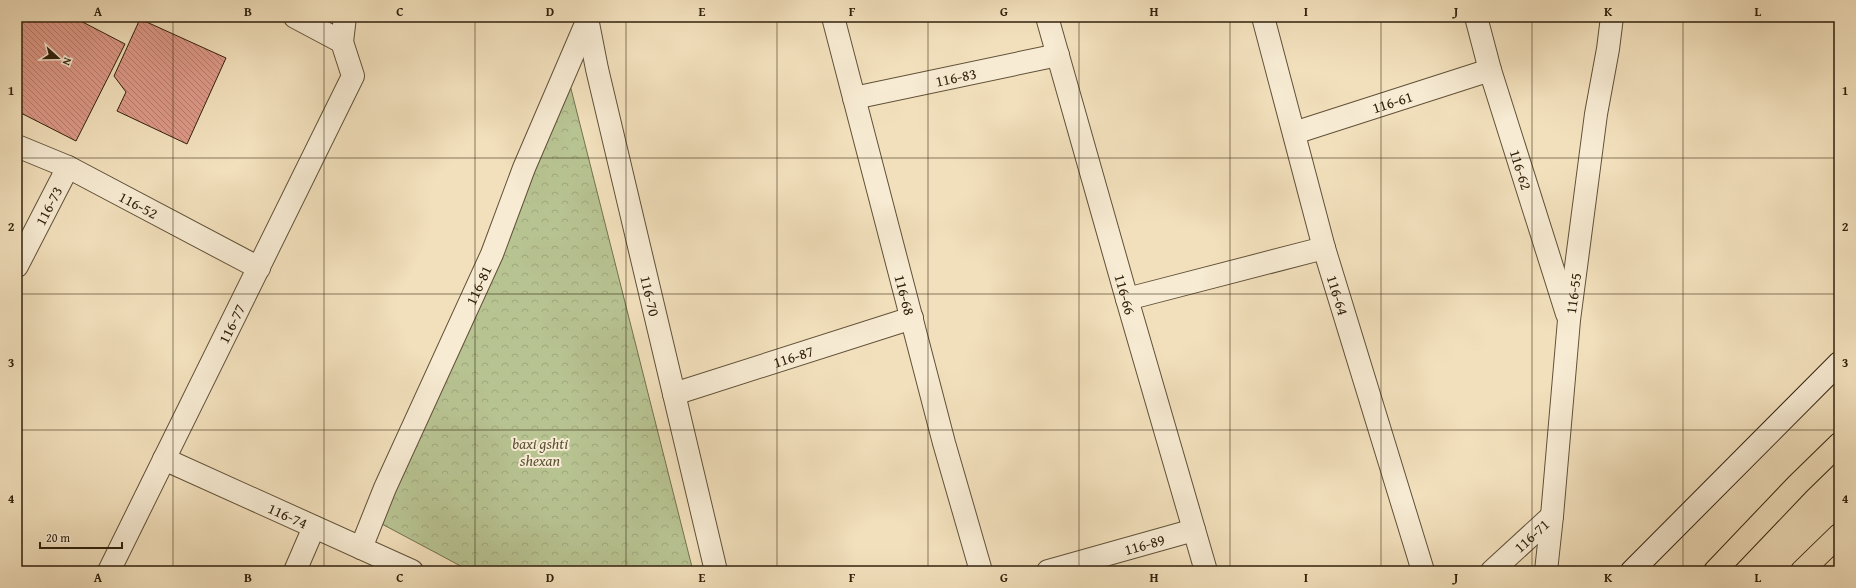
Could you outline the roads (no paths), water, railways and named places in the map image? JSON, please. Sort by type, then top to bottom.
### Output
[{"type":"highway","points":[[1715,571],[1798,484],[1839,444]]},
{"type":"highway","points":[[1802,571],[1839,535]]},
{"type":"street","points":[[295,17],[342,42],[345,17]]},
{"type":"street","name":"116-68","points":[[833,17],[912,318],[981,571]]},
{"type":"street","name":"116-66","points":[[1047,17],[1206,571]]},
{"type":"street","name":"116-64","points":[[1264,17],[1324,248],[1423,571]]},
{"type":"street","name":"116-62","points":[[1476,17],[1490,70],[1569,320]]},
{"type":"street","name":"116-55","points":[[1546,571],[1569,320],[1595,121],[1608,49],[1612,17]]},
{"type":"street","name":"116-70","points":[[587,18],[597,69],[716,571]]},
{"type":"street","name":"116-81","points":[[361,548],[385,488],[492,254],[524,168],[587,18]]},
{"type":"street","name":"116-77","points":[[110,571],[353,76],[342,42]]},
{"type":"street","name":"116-83","points":[[854,98],[1058,55]]},
{"type":"street","name":"116-61","points":[[1294,133],[1490,70]]},
{"type":"street","name":"116-52","points":[[17,146],[68,167],[259,268]]},
{"type":"street","name":"116-73","points":[[17,266],[68,167]]},
{"type":"street","points":[[1127,299],[1324,248]]},
{"type":"street","name":"116-87","points":[[674,394],[912,318]]},
{"type":"street","points":[[1632,571],[1839,363]]},
{"type":"street","name":"116-74","points":[[164,459],[412,571]]},
{"type":"street","name":"116-71","points":[[1492,571],[1552,516]]},
{"type":"street","points":[[294,571],[314,527]]},
{"type":"street","name":"116-89","points":[[1048,571],[1194,530]]},
{"type":"park label","name":"baxi gshti shexan","points":[[540,452]]}]
